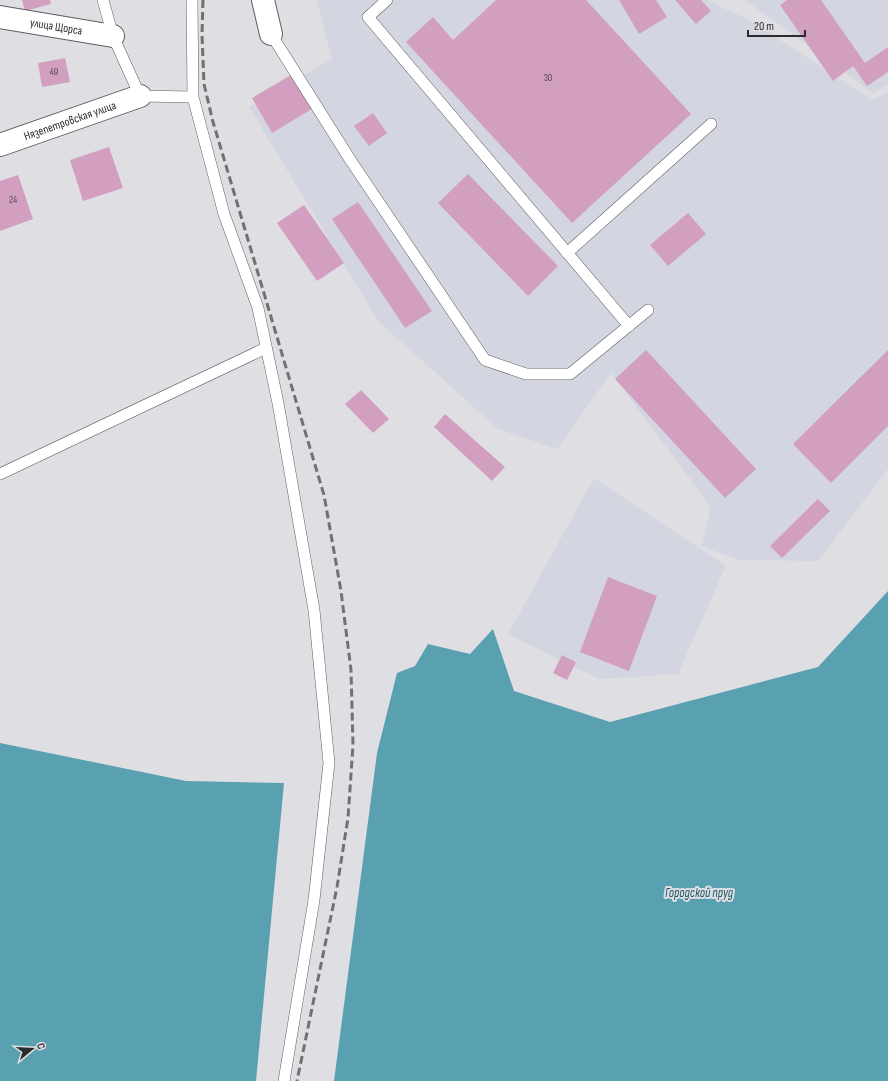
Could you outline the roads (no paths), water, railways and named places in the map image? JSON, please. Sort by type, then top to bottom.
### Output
[{"type":"street","points":[[263,0],[271,34]]},
{"type":"street","name":"улица Щорса","points":[[0,17],[113,36]]},
{"type":"street","name":"Нязепетровская улица","points":[[0,145],[140,96]]},
{"type":"lane","points":[[103,0],[113,36],[140,96],[193,97]]},
{"type":"lane","points":[[192,0],[193,97],[224,214],[258,308],[278,403],[314,610],[328,763],[314,900],[284,1081]]},
{"type":"lane","points":[[387,0],[368,16],[629,326]]},
{"type":"lane","points":[[271,34],[351,161],[485,360],[526,374],[570,374],[648,310]]},
{"type":"lane","points":[[567,253],[711,124]]},
{"type":"lane","points":[[0,474],[266,348]]},
{"type":"water","name":"Городской пруд","points":[[888,591],[888,1081],[334,1081],[377,753],[397,673],[415,666],[428,644],[470,654],[493,629],[514,691],[610,722],[818,667]]},
{"type":"water","points":[[0,743],[186,781],[284,783],[256,1081],[0,1081]]},
{"type":"railway","points":[[203,0],[202,35],[204,84],[213,122],[324,495],[341,591],[351,670],[353,745],[348,818],[337,887],[297,1081]]}]
